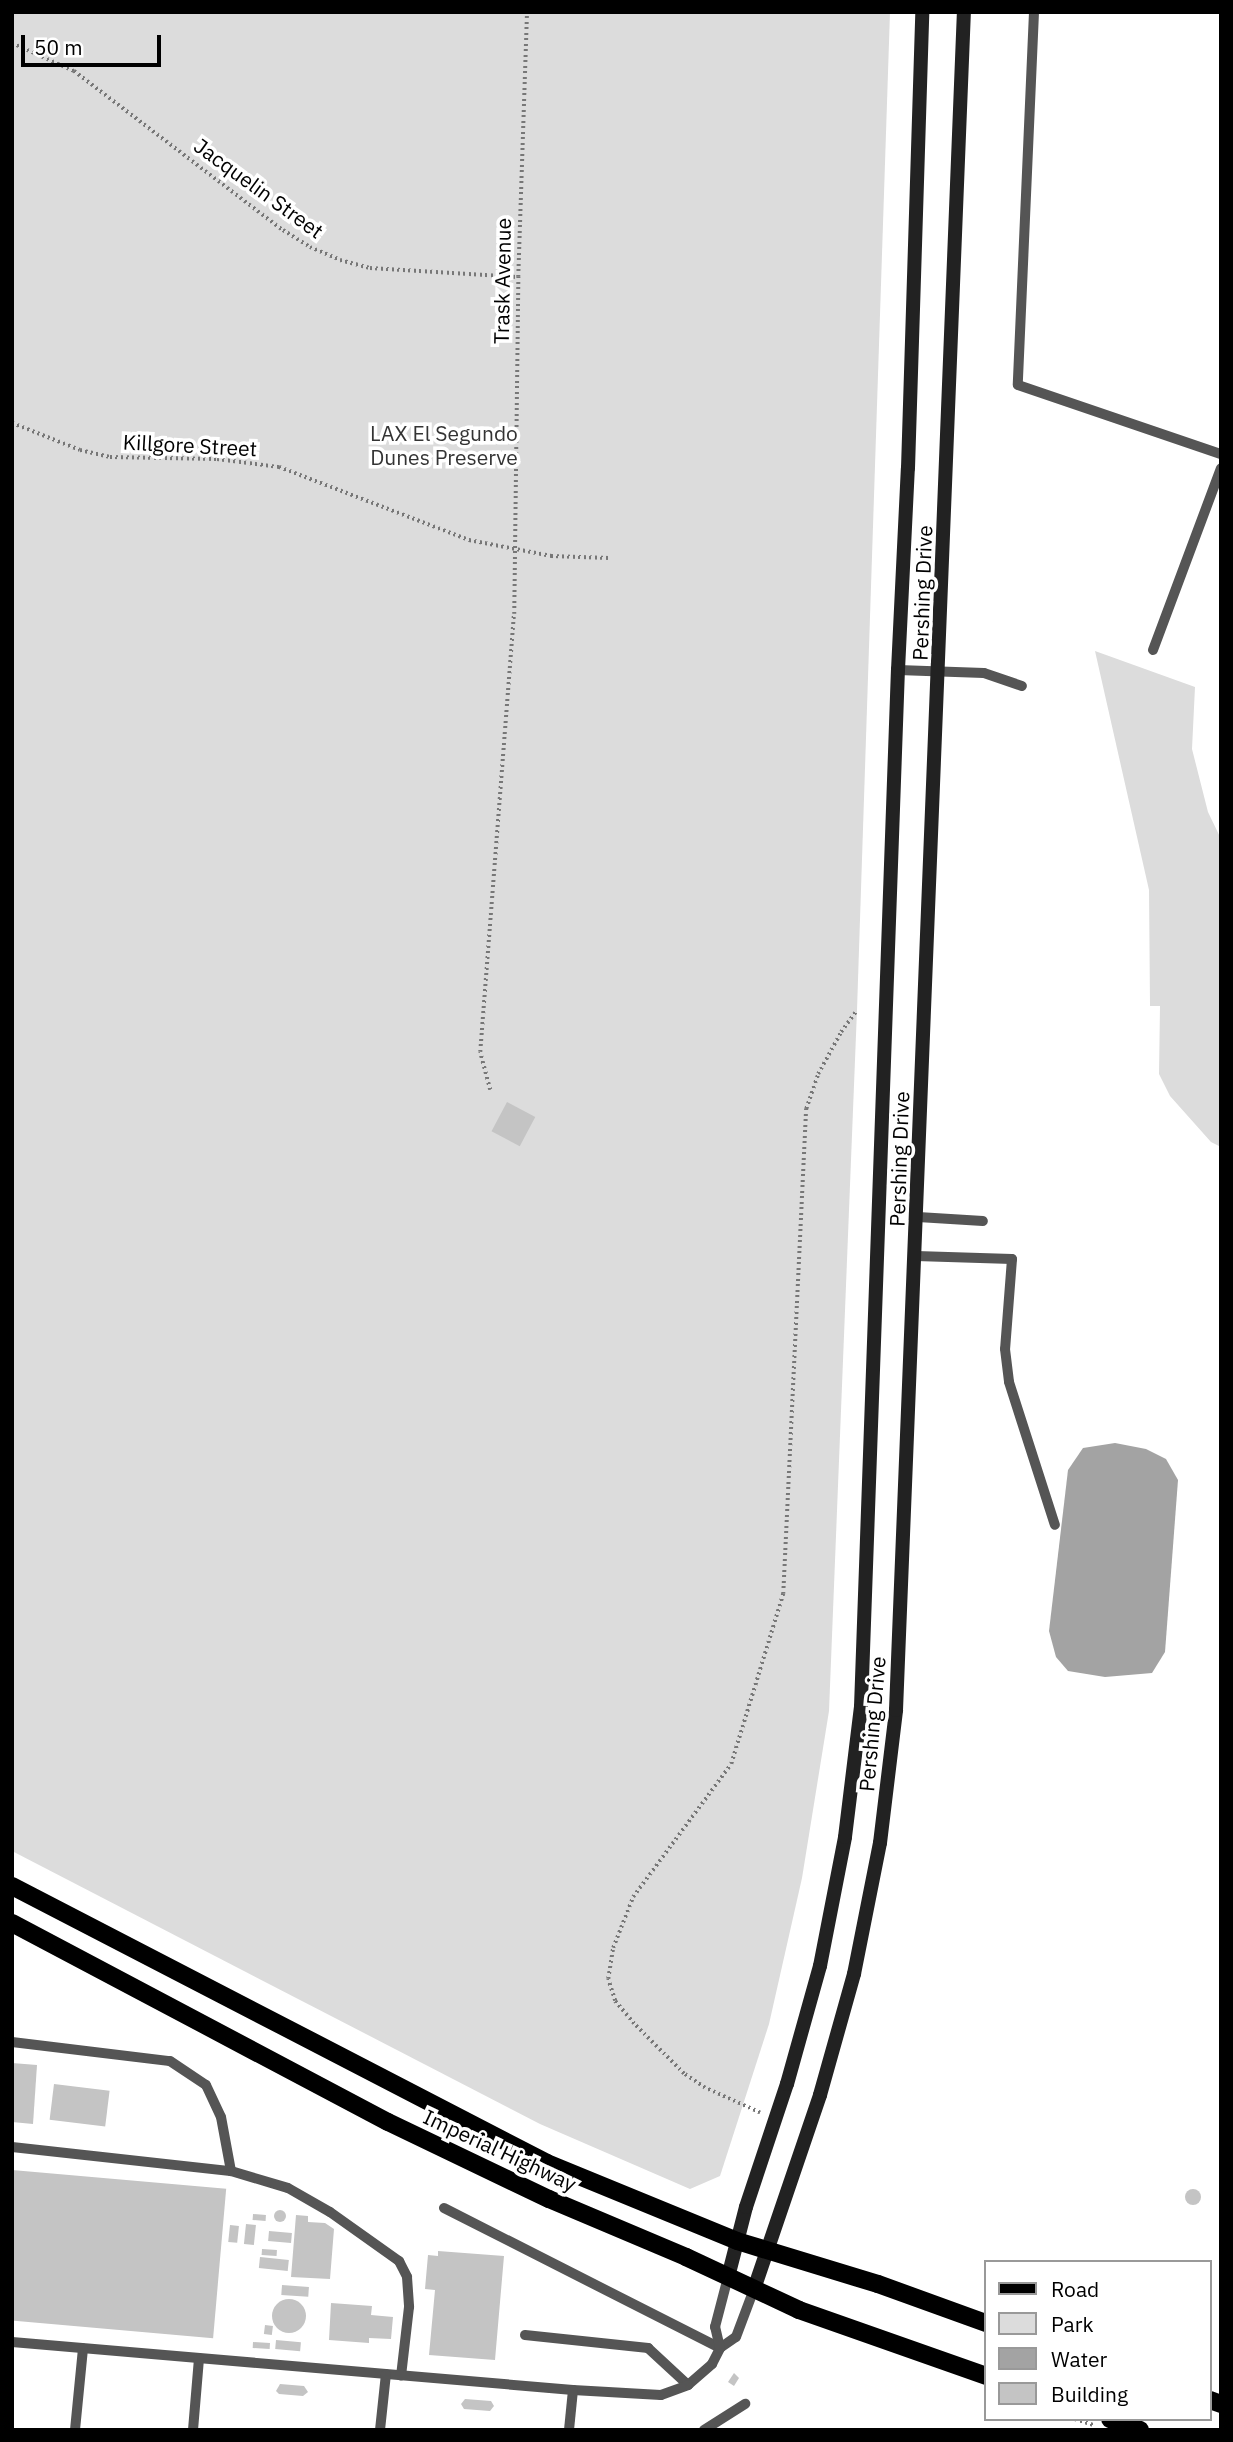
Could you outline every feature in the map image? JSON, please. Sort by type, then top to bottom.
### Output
[{"type":"main road","name":"Pershing Drive","points":[[728,2277],[804,2027],[834,1902],[855,1770],[861,1707],[898,670],[908,468],[922,12]]},
{"type":"main road","name":"Pershing Drive","points":[[754,2289],[841,2024],[870,1906],[886,1802],[899,1669],[964,12]]},
{"type":"main road","name":"Imperial Highway","points":[[12,1886],[491,2136],[737,2241],[984,2322]]},
{"type":"main road","name":"Imperial Highway","points":[[12,1923],[437,2147],[799,2310],[984,2375]]},
{"type":"main road","points":[[1103,2423],[1140,2430]]},
{"type":"lane","points":[[1034,12],[1018,385],[1221,454]]},
{"type":"lane","points":[[1153,650],[1221,468]]},
{"type":"lane","points":[[898,670],[984,673],[1022,686]]},
{"type":"lane","points":[[918,1217],[983,1221]]},
{"type":"lane","points":[[916,1256],[1012,1259],[1005,1349],[1009,1381],[1055,1525]]},
{"type":"lane","points":[[12,2042],[170,2061],[206,2085],[221,2117],[231,2171]]},
{"type":"lane","points":[[12,2147],[231,2171],[288,2188],[330,2211],[399,2261],[407,2277],[409,2306],[401,2376]]},
{"type":"lane","points":[[444,2208],[720,2348]]},
{"type":"lane","points":[[720,2348],[715,2327],[728,2277]]},
{"type":"lane","points":[[12,2342],[401,2376],[661,2395],[688,2385],[712,2364],[720,2348],[736,2337],[754,2289]]},
{"type":"lane","points":[[525,2335],[648,2348],[688,2385]]},
{"type":"lane","points":[[75,2430],[83,2348]]},
{"type":"lane","points":[[193,2430],[199,2358]]},
{"type":"lane","points":[[380,2430],[386,2374]]},
{"type":"lane","points":[[569,2430],[573,2390]]},
{"type":"lane","points":[[704,2430],[745,2404]]},
{"type":"path","name":"Trask Avenue","points":[[490,1090],[480,1052],[514,614],[517,277],[526,12]]},
{"type":"path","name":"Jacquelin Street","points":[[12,43],[74,71],[283,230],[310,247],[340,260],[370,268],[517,277]]},
{"type":"path","name":"Killgore Street","points":[[12,423],[70,446],[110,457],[217,459],[279,467],[468,540],[514,550],[609,558]]},
{"type":"path","points":[[775,2119],[705,2088],[684,2074],[615,2001],[608,1979],[613,1948],[633,1897],[731,1764],[782,1594],[806,1109],[818,1074],[841,1031],[857,1010]]},
{"type":"green space","name":"LAX El Segundo Dunes Preserve","points":[[12,12],[890,12],[857,1010],[829,1711],[802,1878],[769,2024],[720,2176],[690,2189],[540,2124],[12,1851]]},
{"type":"green space","points":[[1095,651],[1195,687],[1192,749],[1208,812],[1221,839],[1221,1147],[1211,1142],[1170,1096],[1159,1074],[1160,1006],[1150,1006],[1149,890]]},
{"type":"water","points":[[1115,1443],[1146,1449],[1166,1459],[1178,1480],[1165,1652],[1152,1673],[1105,1677],[1068,1671],[1056,1657],[1049,1631],[1068,1470],[1083,1448]]},
{"type":"building","points":[[507,1102],[535,1117],[520,1146],[492,1131]]},
{"type":"building","points":[[12,2063],[37,2065],[33,2124],[12,2122]]},
{"type":"building","points":[[54,2084],[110,2091],[105,2127],[50,2120]]},
{"type":"building","points":[[12,2170],[226,2189],[213,2338],[12,2321]]},
{"type":"building","points":[[1193,2189],[1199,2191],[1199,2203],[1193,2205],[1187,2203],[1185,2197],[1187,2191]]},
{"type":"building","points":[[275,2211],[285,2211],[285,2221],[275,2221]]},
{"type":"building","points":[[253,2214],[266,2215],[266,2221],[253,2220]]},
{"type":"building","points":[[296,2215],[308,2216],[308,2222],[325,2223],[334,2229],[330,2279],[291,2277]]},
{"type":"building","points":[[246,2224],[256,2225],[254,2245],[244,2244]]},
{"type":"building","points":[[230,2225],[239,2226],[237,2243],[228,2242]]},
{"type":"building","points":[[269,2231],[292,2233],[291,2243],[268,2241]]},
{"type":"building","points":[[262,2249],[277,2250],[277,2256],[262,2255]]},
{"type":"building","points":[[438,2251],[504,2256],[495,2360],[429,2355],[435,2290],[425,2289],[428,2255],[438,2256]]},
{"type":"building","points":[[260,2257],[289,2260],[288,2271],[259,2268]]},
{"type":"building","points":[[282,2285],[309,2287],[308,2297],[281,2295]]},
{"type":"building","points":[[289,2299],[301,2304],[306,2316],[301,2328],[289,2333],[277,2328],[272,2316],[277,2304]]},
{"type":"building","points":[[331,2303],[372,2306],[371,2315],[393,2317],[391,2339],[369,2338],[369,2343],[329,2340]]},
{"type":"building","points":[[265,2325],[273,2326],[272,2335],[264,2334]]},
{"type":"building","points":[[276,2340],[301,2342],[300,2351],[275,2349]]},
{"type":"building","points":[[253,2342],[270,2343],[270,2349],[253,2348]]},
{"type":"building","points":[[734,2373],[739,2378],[734,2386],[728,2382]]},
{"type":"building","points":[[280,2384],[304,2386],[308,2392],[303,2396],[279,2394],[276,2391]]},
{"type":"building","points":[[465,2399],[491,2401],[494,2406],[490,2411],[464,2409],[461,2404]]}]
